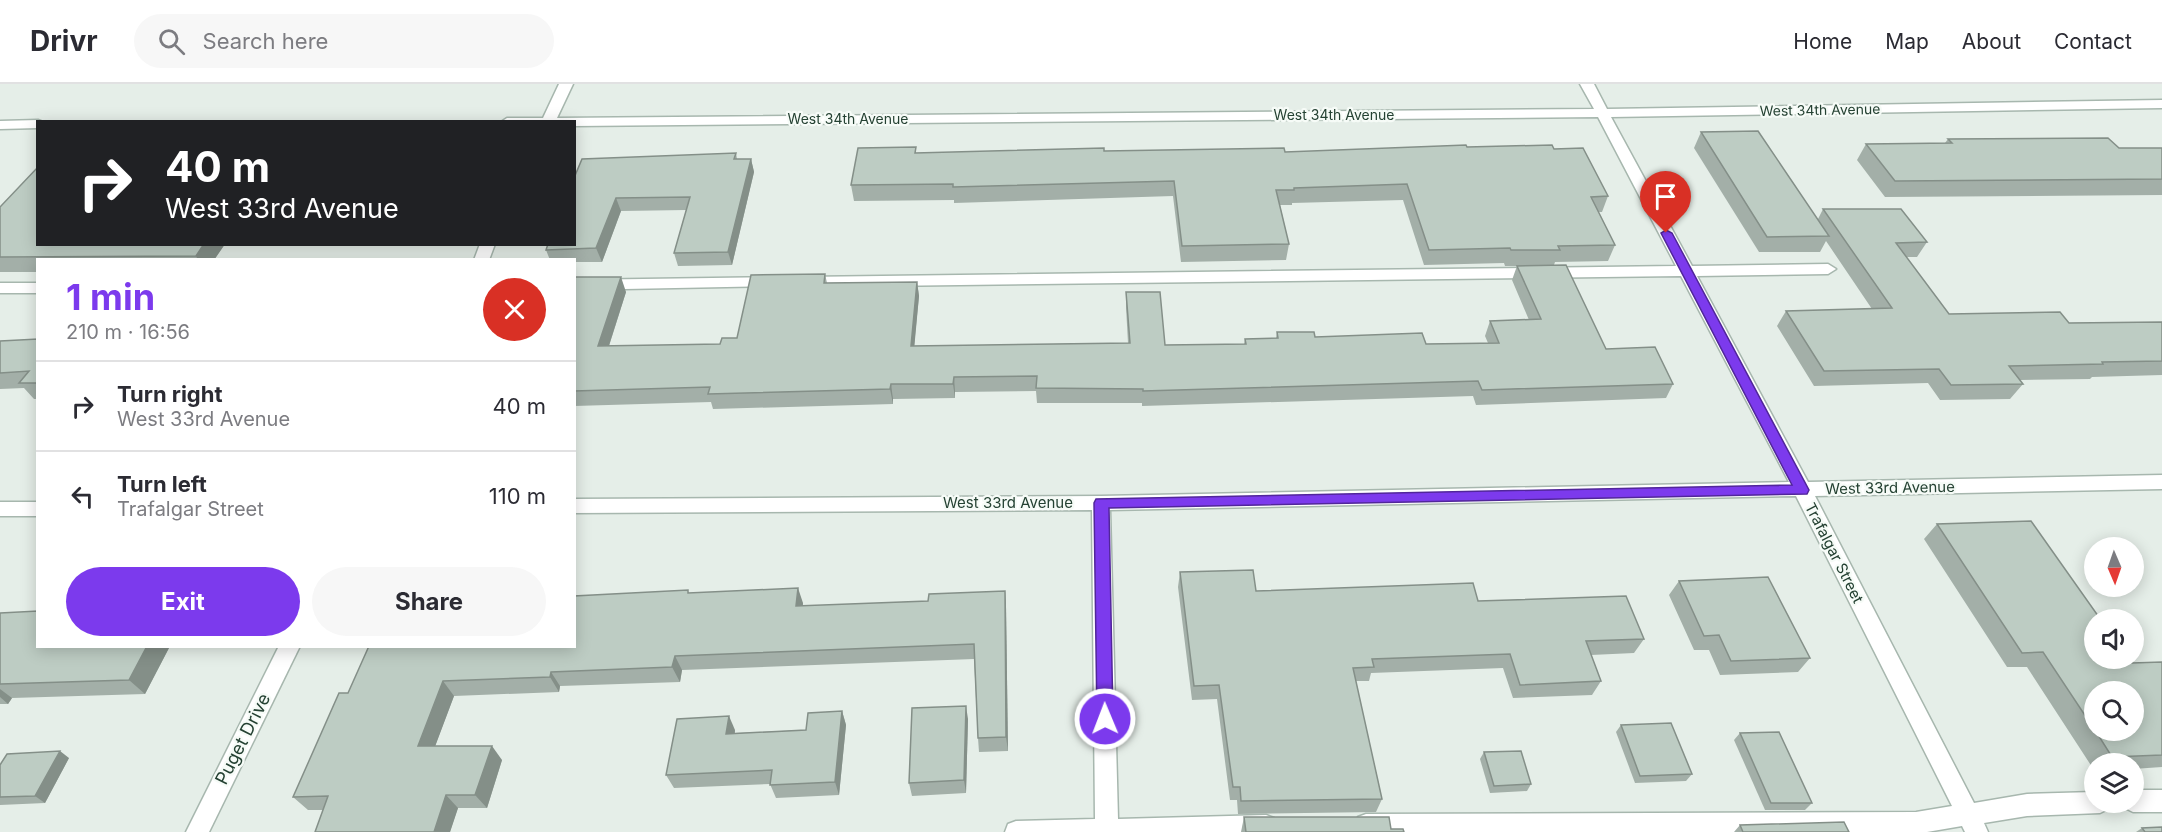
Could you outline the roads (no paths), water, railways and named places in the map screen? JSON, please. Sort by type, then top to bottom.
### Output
[{"type":"street","points":[[548,120],[566,84]]},
{"type":"street","name":"Trafalgar Street","points":[[1587,84],[1802,490],[1973,823]]},
{"type":"street","name":"West 34th Avenue","points":[[576,121],[1603,113],[2162,104]]},
{"type":"street","points":[[0,125],[36,124]]},
{"type":"street","points":[[576,285],[1828,269]]},
{"type":"street","points":[[0,288],[36,288]]},
{"type":"street","name":"West 33rd Avenue","points":[[576,506],[1101,503],[2162,482]]},
{"type":"street","points":[[1101,503],[1107,831]]},
{"type":"street","points":[[0,509],[36,509]]},
{"type":"street","name":"Puget Drive","points":[[197,832],[289,648]]},
{"type":"street","points":[[2144,801],[2162,801]]},
{"type":"street","points":[[1346,825],[1545,827],[1973,823],[2028,805],[2084,803]]},
{"type":"street","points":[[1016,832],[1288,826]]}]
